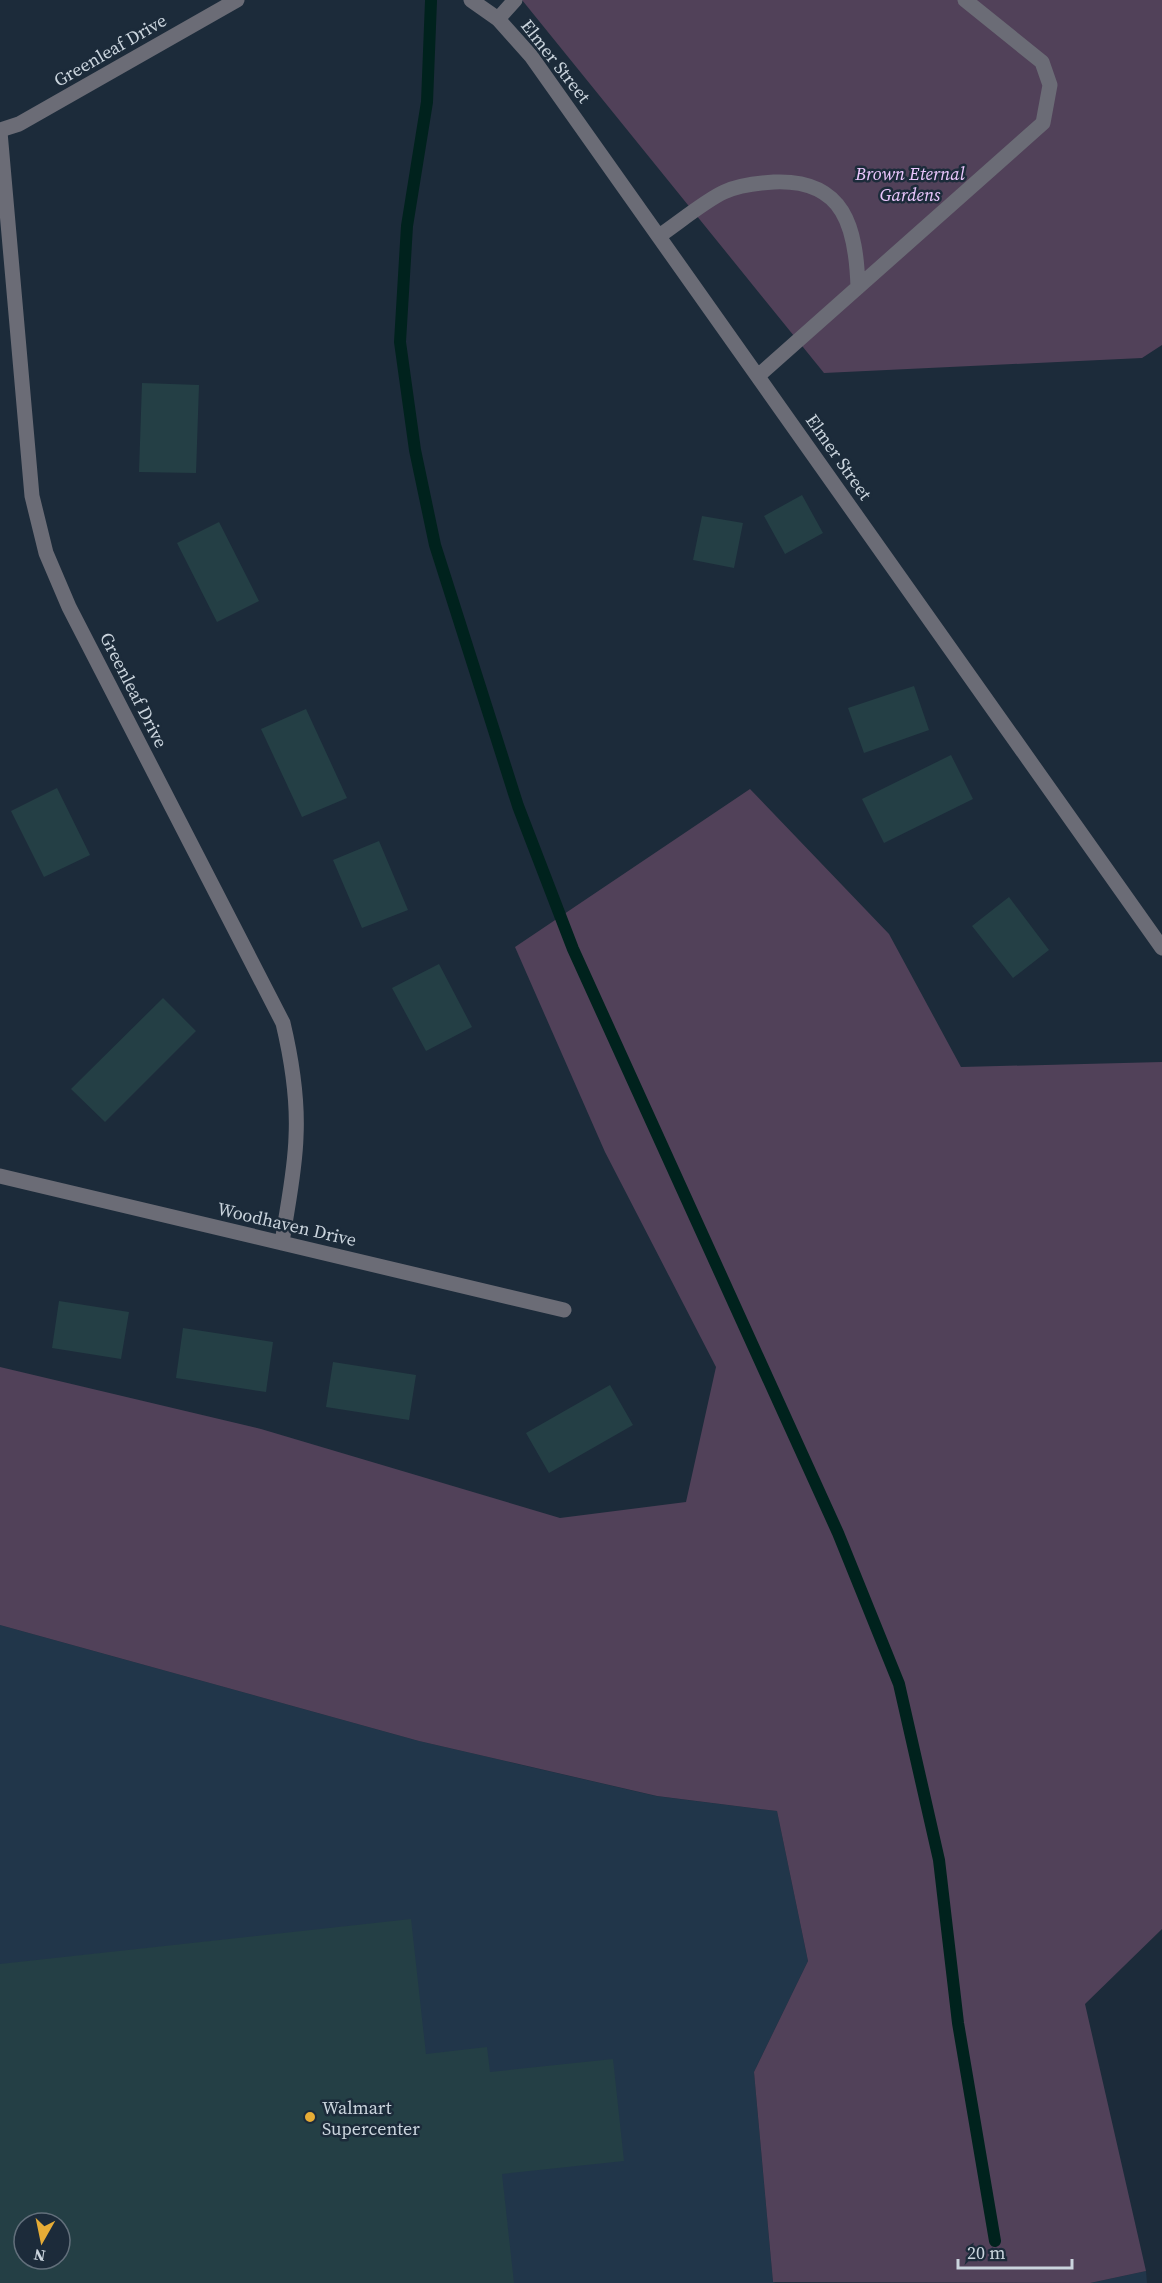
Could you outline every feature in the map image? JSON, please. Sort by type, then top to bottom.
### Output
[{"type":"street","name":"Greenleaf Drive","points":[[237,0],[20,124],[0,131],[32,496],[43,542],[69,607],[283,1023],[292,1061],[296,1101],[296,1139],[282,1242]]},
{"type":"street","name":"Elmer Street","points":[[471,0],[498,19],[531,56],[1162,948]]},
{"type":"street","points":[[498,19],[514,0]]},
{"type":"street","points":[[758,376],[1042,123],[1050,84],[1042,62],[965,0]]},
{"type":"street","points":[[659,236],[723,192],[754,183],[785,182],[814,186],[834,199],[846,220],[857,253],[858,287]]},
{"type":"street","name":"Woodhaven Drive","points":[[0,1176],[564,1310]]},
{"type":"shaded area","points":[[0,1625],[419,1741],[656,1796],[777,1811],[808,1961],[754,2072],[773,2282],[776,2283],[0,2283]]},
{"type":"shaded area","points":[[1146,2271],[1147,2283],[1090,2283]]},
{"type":"green space","name":"Brown Eternal Gardens","points":[[522,0],[1162,0],[1162,345],[1142,358],[824,373]]},
{"type":"green space","points":[[750,789],[889,934],[961,1067],[1162,1062],[1162,1929],[1085,2004],[1146,2271],[1090,2283],[773,2282],[754,2072],[808,1961],[777,1811],[657,1796],[419,1741],[0,1625],[0,1367],[261,1429],[560,1518],[686,1502],[716,1367],[605,1152],[515,947]]},
{"type":"building","points":[[142,383],[199,385],[196,473],[139,472]]},
{"type":"building","points":[[802,495],[823,533],[785,554],[764,516]]},
{"type":"building","points":[[702,516],[743,523],[734,568],[693,560]]},
{"type":"building","points":[[219,522],[259,601],[217,622],[177,543]]},
{"type":"building","points":[[914,686],[929,730],[864,753],[848,708]]},
{"type":"building","points":[[306,709],[347,798],[302,817],[261,729]]},
{"type":"building","points":[[951,755],[973,799],[884,843],[862,799]]},
{"type":"building","points":[[57,788],[90,855],[44,877],[11,811]]},
{"type":"building","points":[[379,841],[408,910],[362,928],[333,860]]},
{"type":"building","points":[[1009,897],[1049,950],[1013,978],[972,926]]},
{"type":"building","points":[[439,964],[472,1027],[426,1051],[392,988]]},
{"type":"building","points":[[163,998],[196,1031],[105,1122],[71,1089]]},
{"type":"building","points":[[59,1301],[129,1312],[121,1359],[52,1348]]},
{"type":"building","points":[[183,1328],[273,1342],[266,1392],[176,1378]]},
{"type":"building","points":[[333,1362],[416,1375],[409,1420],[326,1407]]},
{"type":"building","points":[[610,1385],[633,1425],[549,1473],[526,1433]]},
{"type":"building","name":"Walmart Supercenter","points":[[411,1919],[426,2054],[487,2047],[490,2072],[613,2059],[624,2161],[502,2174],[514,2283],[0,2283],[0,1964]]},
{"type":"waterway","points":[[431,1],[427,102],[407,226],[400,342],[415,450],[435,545],[518,806],[573,949],[838,1533],[899,1684],[939,1860],[958,2023],[995,2241]]},
{"type":"place","name":"Walmart Supercenter","points":[[310,2117]]}]
